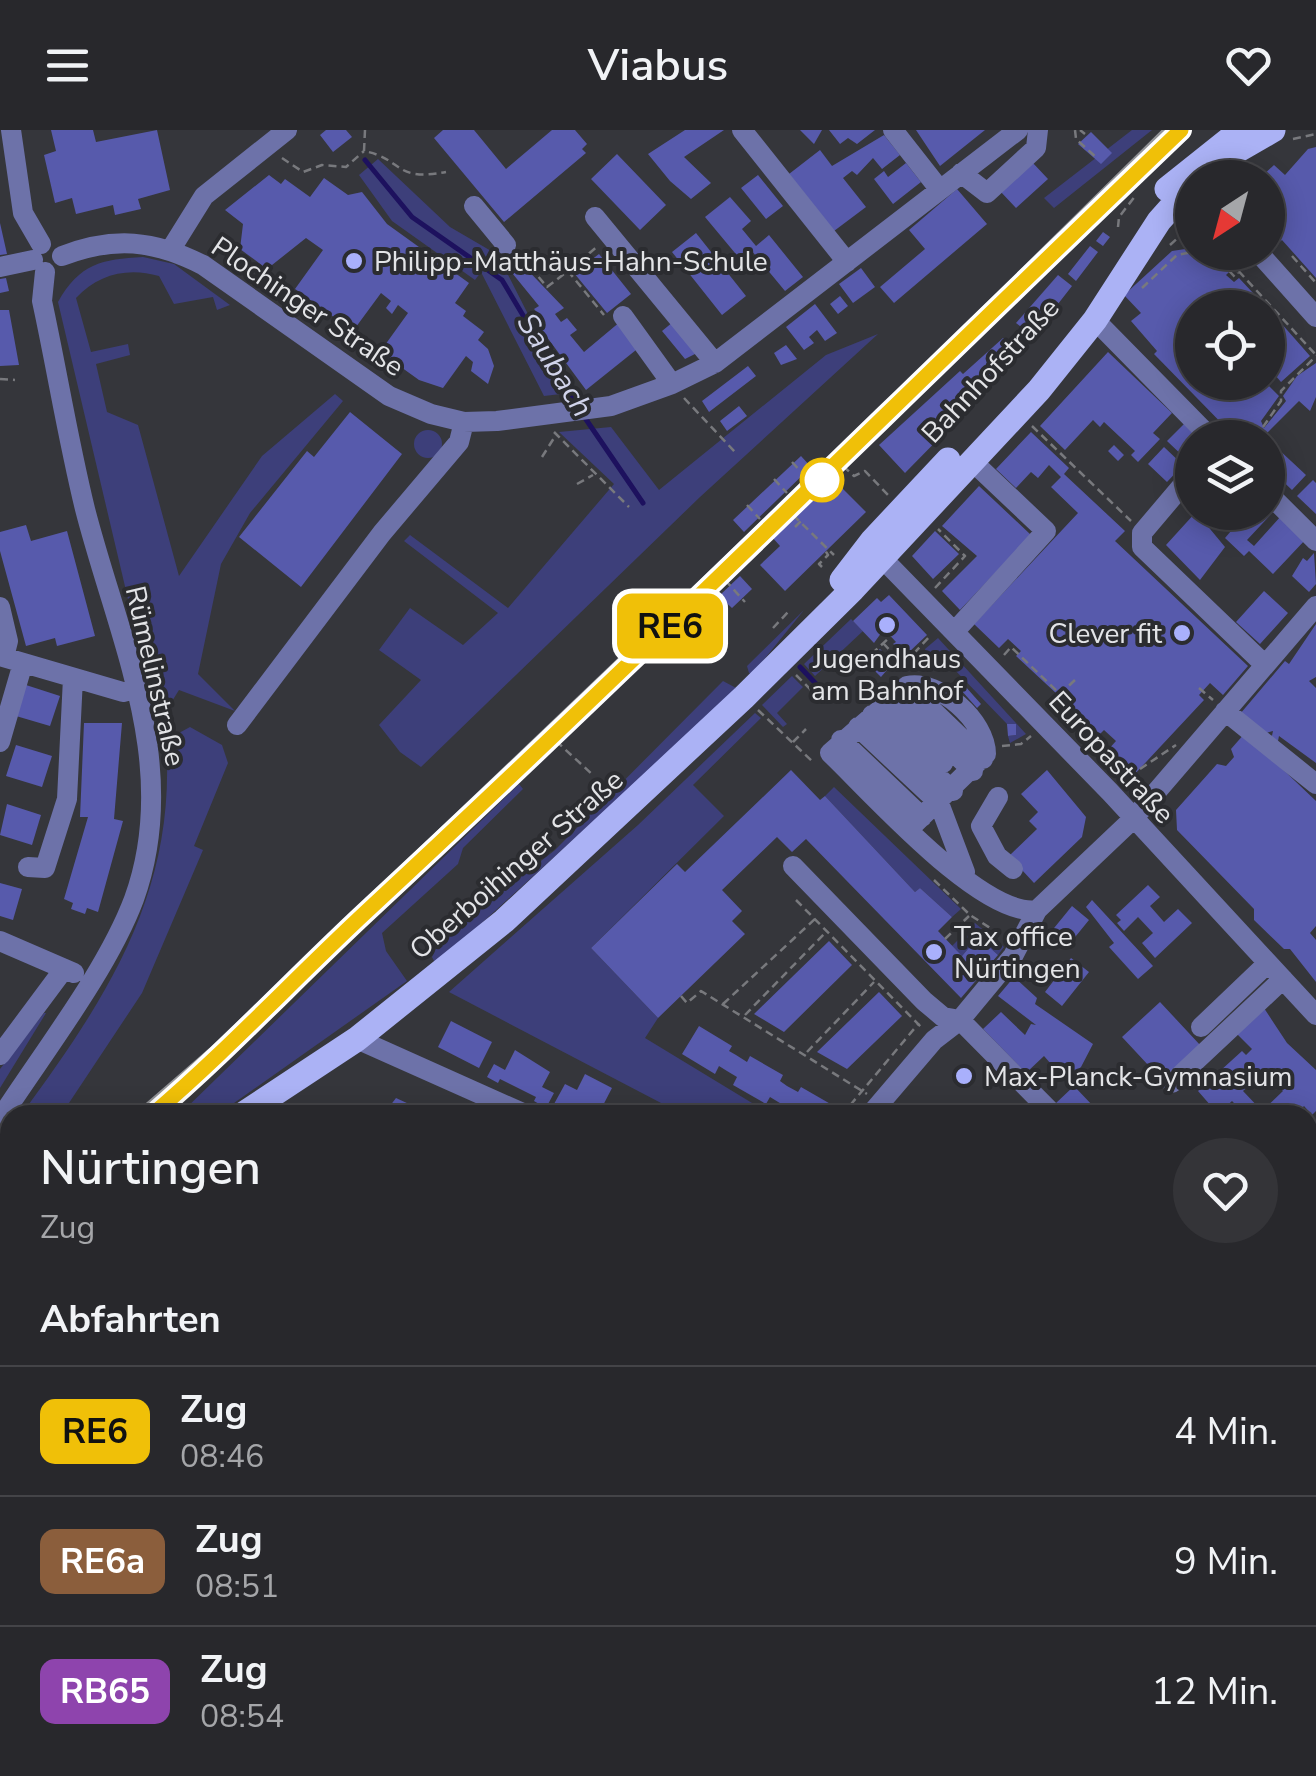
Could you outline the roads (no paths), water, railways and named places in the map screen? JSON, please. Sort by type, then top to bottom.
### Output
[{"type":"main road","name":"Bahnhofstraße","points":[[858,558],[889,508],[1049,357],[1105,280],[1147,212],[1173,183],[1240,130]]},
{"type":"main road","points":[[1223,160],[1273,130]]},
{"type":"main road","name":"Bahnhofstraße","points":[[858,558],[922,514],[1018,413],[1096,320],[1159,221],[1175,203]]},
{"type":"main road","points":[[1096,320],[1092,311],[1105,280]]},
{"type":"main road","name":"Oberboihinger Straße","points":[[257,1105],[356,1039],[504,921],[692,748],[798,620],[858,558]]},
{"type":"street","name":"Rümelinstraße","points":[[9,1105],[89,980],[133,900],[152,822],[152,759],[84,506],[42,301],[39,259],[23,213],[11,130]]},
{"type":"street","points":[[171,249],[204,196],[287,130]]},
{"type":"street","points":[[742,130],[847,262]]},
{"type":"street","points":[[893,130],[940,190]]},
{"type":"street","name":"Plochinger Straße","points":[[39,259],[55,244],[62,256],[90,245],[116,242],[171,249],[228,282],[389,396],[464,422],[559,414],[679,392],[1018,130]]},
{"type":"street","points":[[961,172],[987,193],[1036,148],[1038,130]]},
{"type":"street","points":[[474,206],[506,241]]},
{"type":"street","points":[[595,216],[714,363]]},
{"type":"street","points":[[0,267],[39,259]]},
{"type":"street","points":[[1274,270],[1316,316]]},
{"type":"street","points":[[623,316],[679,392]]},
{"type":"street","points":[[1096,320],[1193,420]]},
{"type":"street","points":[[237,725],[361,560],[459,442],[464,422]]},
{"type":"street","points":[[945,631],[1046,532],[972,460]]},
{"type":"street","points":[[1175,494],[1142,533],[1142,547],[1264,664]]},
{"type":"street","points":[[1285,510],[1316,541]]},
{"type":"street","name":"Europastraße","points":[[858,558],[924,600],[945,631],[1133,818],[1316,1015]]},
{"type":"street","points":[[871,1103],[934,1040],[960,1020],[1013,956],[1038,910],[1133,818],[1219,706],[1264,664],[1316,606]]},
{"type":"street","points":[[0,607],[9,659],[0,742]]},
{"type":"street","points":[[9,659],[123,692],[134,689]]},
{"type":"street","points":[[28,867],[45,868],[66,800],[73,678]]},
{"type":"street","points":[[869,717],[929,685],[945,695],[978,729],[987,748],[959,787],[916,823]]},
{"type":"street","points":[[1219,706],[1316,784]]},
{"type":"street","points":[[869,717],[916,823],[974,887],[1009,908],[1038,910]]},
{"type":"street","points":[[869,717],[959,787],[983,817]]},
{"type":"street","points":[[869,717],[959,787]]},
{"type":"street","points":[[959,787],[960,863],[974,887]]},
{"type":"street","points":[[998,797],[981,826],[988,844],[1013,869]]},
{"type":"street","points":[[794,866],[831,903],[926,1016],[960,1020],[1044,1105]]},
{"type":"street","points":[[0,941],[89,980]]},
{"type":"street","points":[[1200,1026],[1268,963]]},
{"type":"street","points":[[0,1055],[64,969]]},
{"type":"street","points":[[1172,1082],[1283,979]]},
{"type":"street","points":[[356,1039],[505,1105]]},
{"type":"waterway","name":"Saubach","points":[[365,160],[412,217],[502,280],[577,406]]},
{"type":"waterway","name":"Saubach","points":[[583,415],[643,503]]},
{"type":"waterway","name":"Saubach","points":[[800,667],[820,688]]},
{"type":"railway","points":[[148,1105],[211,1050],[874,417],[1165,130]]},
{"type":"train","name":"RE6","points":[[164,1105],[514,777],[1181,130]]},
{"type":"place","name":"Philipp-Matthäus-Hahn-Schule","points":[[354,261]]},
{"type":"place","name":"Jugendhaus am Bahnhof","points":[[887,625]]},
{"type":"place","name":"Clever fit","points":[[1182,633]]},
{"type":"place","name":"Tax office Nürtingen","points":[[934,952]]},
{"type":"place","name":"Max-Planck-Gymnasium","points":[[964,1076]]}]
